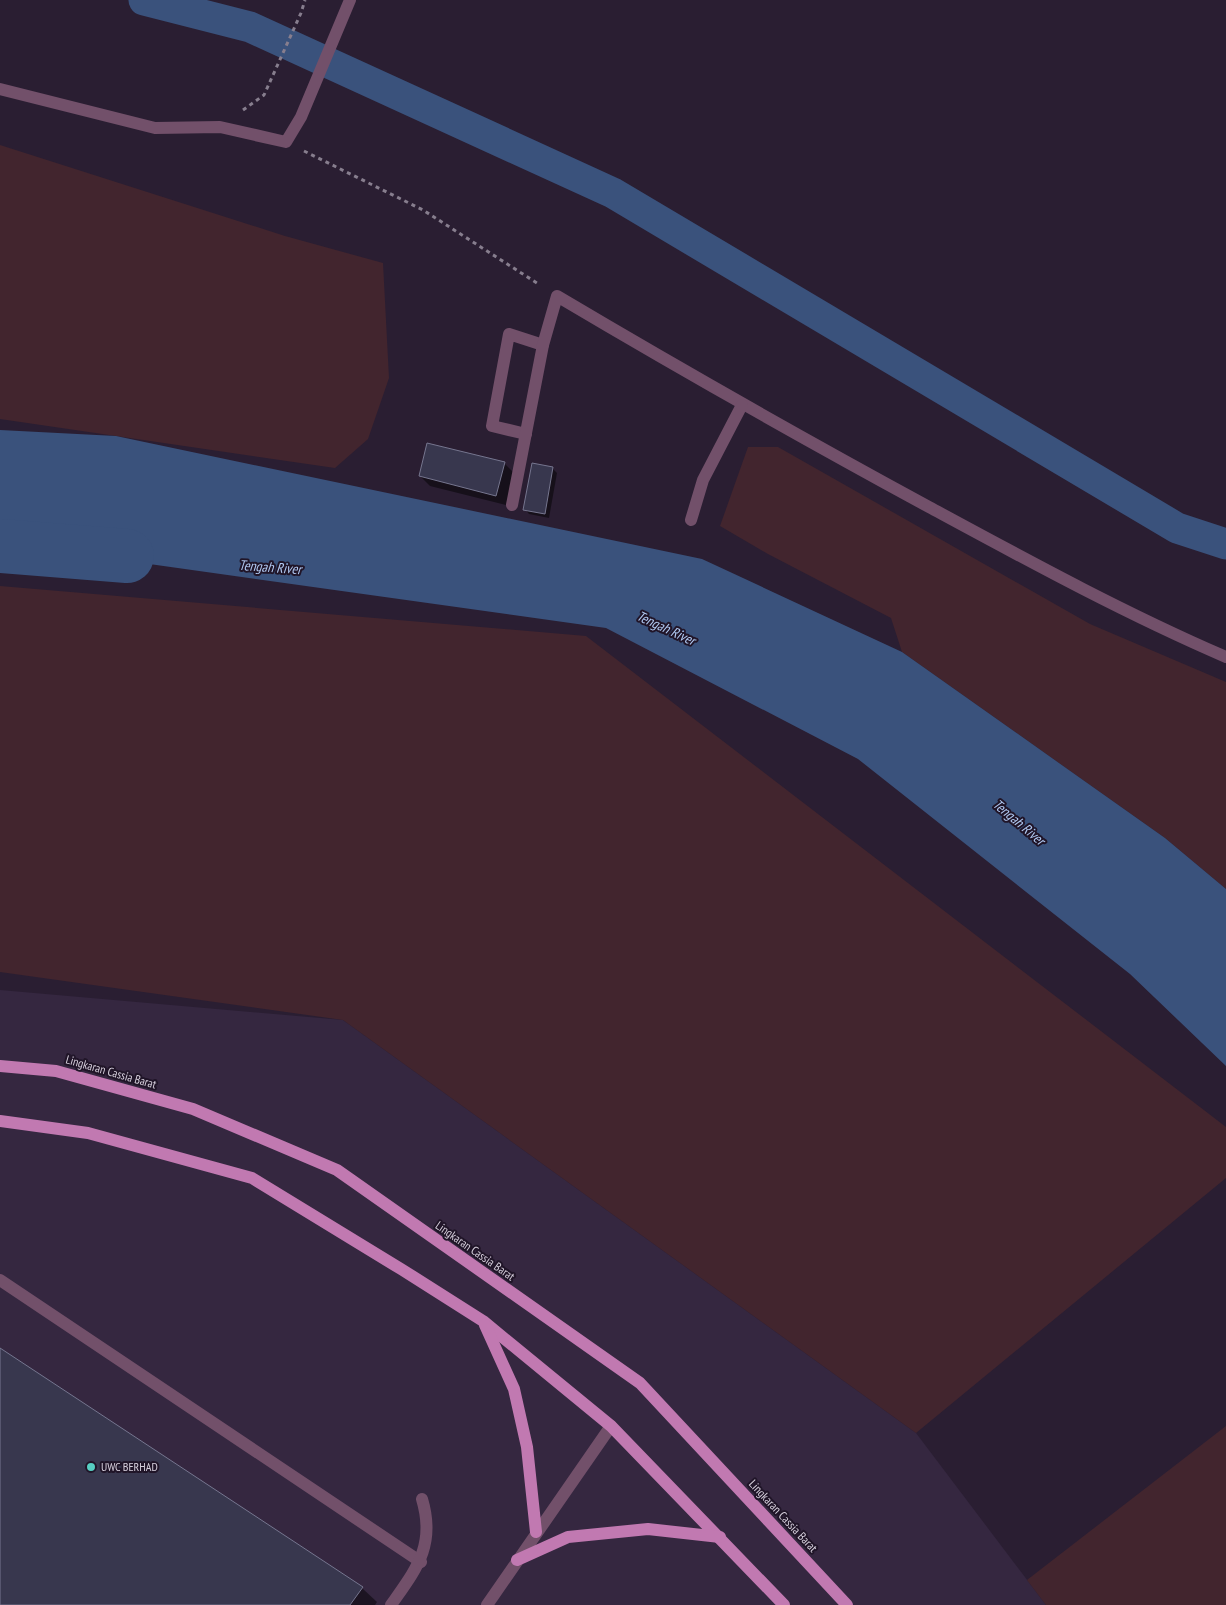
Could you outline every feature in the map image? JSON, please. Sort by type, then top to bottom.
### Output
[{"type":"main road","name":"Lingkaran Cassia Barat","points":[[0,1066],[56,1071],[193,1109],[337,1170],[640,1383],[847,1605]]},
{"type":"main road","points":[[0,1120],[88,1133],[252,1178],[483,1321],[611,1426],[784,1605]]},
{"type":"main road","points":[[483,1321],[514,1389],[527,1447],[536,1532]]},
{"type":"main road","points":[[517,1560],[568,1537],[648,1530],[720,1537]]},
{"type":"street","points":[[0,89],[154,128],[220,126],[286,142],[301,117],[350,0]]},
{"type":"street","points":[[512,505],[543,346],[557,296],[742,405],[996,544],[1135,616],[1226,656]]},
{"type":"street","points":[[526,434],[492,426],[509,334],[543,346]]},
{"type":"street","points":[[691,520],[703,480],[742,405]]},
{"type":"street","points":[[0,1280],[420,1562]]},
{"type":"street","points":[[487,1605],[611,1426]]},
{"type":"street","points":[[390,1605],[420,1562],[427,1534],[428,1517],[422,1499]]},
{"type":"path","points":[[264,96],[301,13],[304,0]]},
{"type":"path","points":[[286,142],[423,210],[557,296]]},
{"type":"shaded area","points":[[0,145],[285,236],[383,263],[389,378],[368,439],[335,468],[0,419]]},
{"type":"shaded area","points":[[748,447],[778,447],[1090,624],[1226,682],[1226,889],[1165,838],[902,652],[891,618],[768,554],[720,526]]},
{"type":"shaded area","points":[[0,586],[586,636],[1226,1127],[1226,1178],[916,1433],[343,1020],[0,972]]},
{"type":"shaded area","points":[[0,990],[343,1020],[916,1433],[1046,1605],[0,1605]]},
{"type":"shaded area","points":[[1226,1426],[1226,1605],[1046,1605],[1027,1580]]},
{"type":"water","points":[[0,430],[116,436],[702,559],[902,652],[1165,838],[1226,889],[1226,1066],[1130,974],[858,759],[606,628],[0,543]]},
{"type":"building","points":[[427,443],[505,462],[496,496],[419,476]]},
{"type":"building","points":[[532,463],[553,467],[545,514],[523,510]]},
{"type":"building","name":"UWC BERHAD","points":[[0,1348],[363,1587],[350,1605],[0,1605]]},
{"type":"waterway","points":[[144,0],[250,27],[613,193],[1177,528],[1226,544]]},
{"type":"waterway","name":"Tengah River","points":[[0,546],[127,556]]},
{"type":"place","name":"UWC BERHAD","points":[[91,1467]]}]
